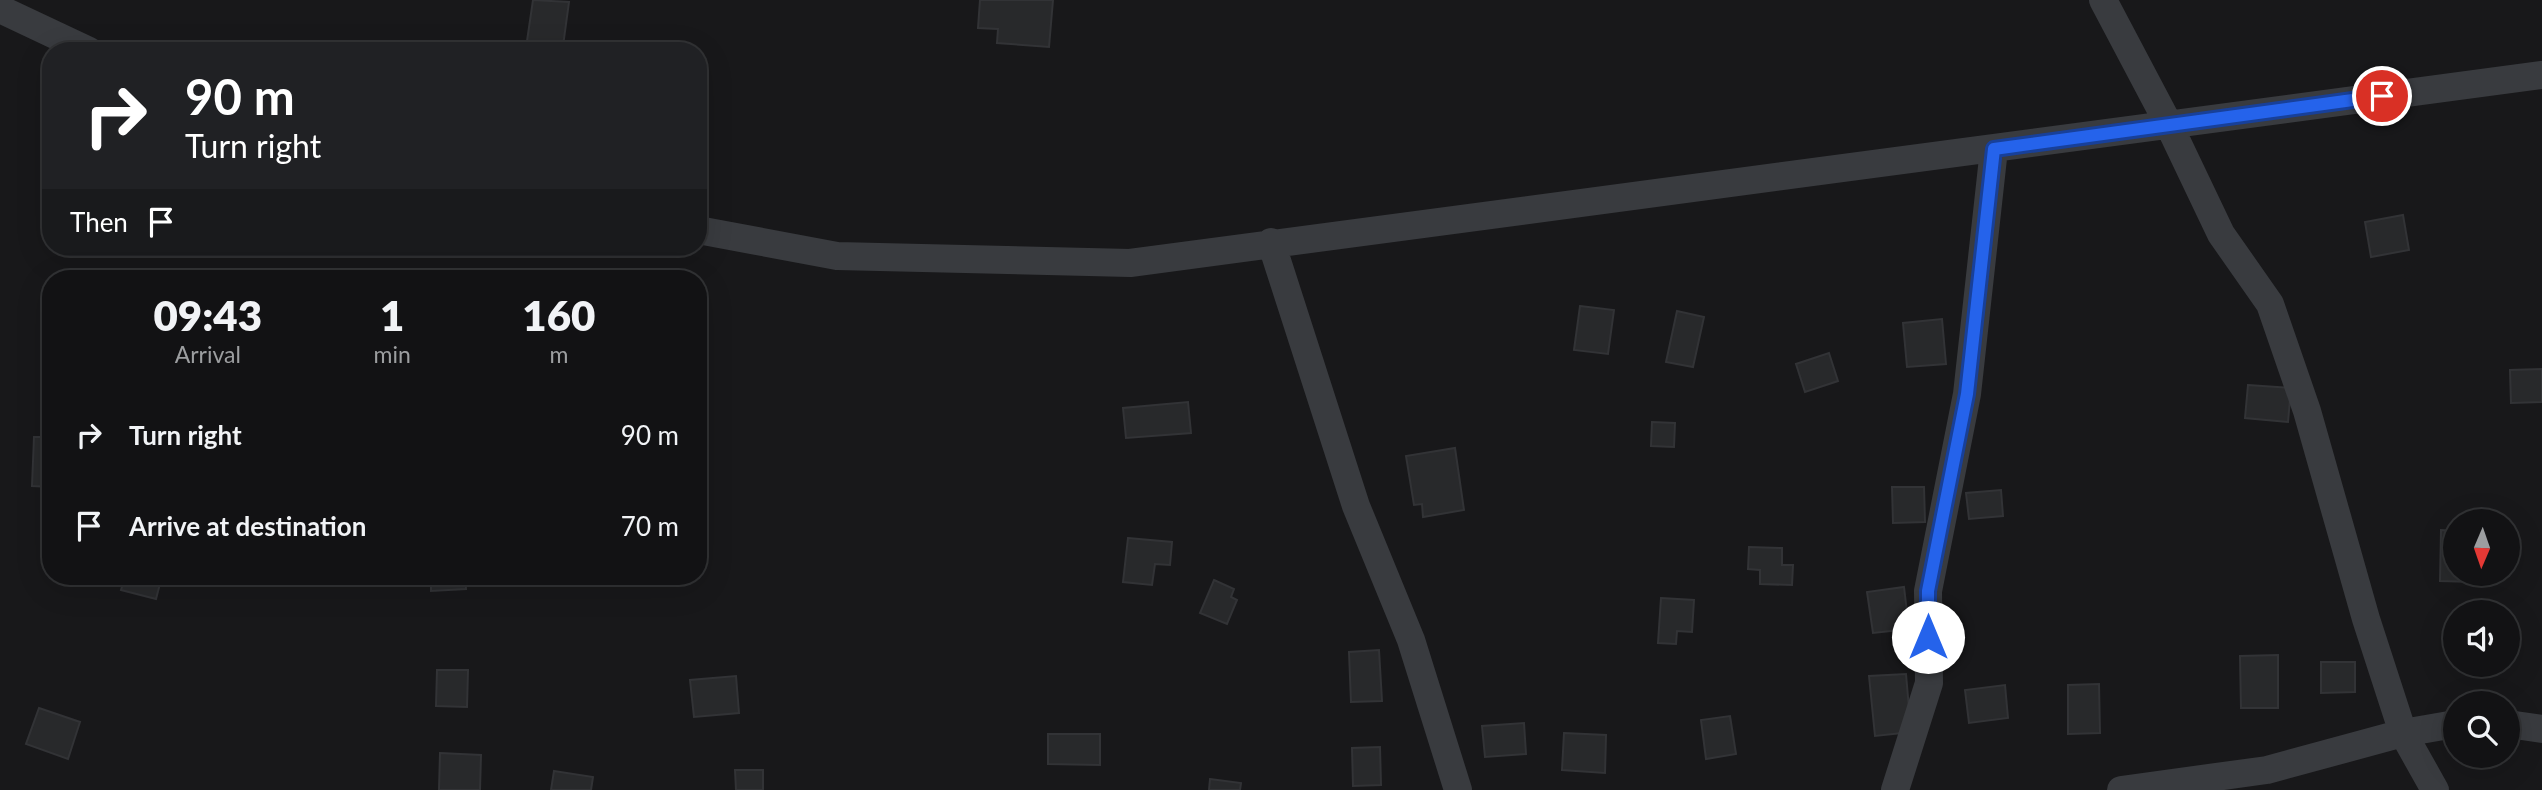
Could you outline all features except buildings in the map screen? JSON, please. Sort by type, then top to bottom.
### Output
[{"type":"street","points":[[2103,0],[2169,125],[2221,234],[2270,304],[2307,411],[2366,619],[2403,733],[2435,790]]},
{"type":"street","points":[[0,9],[70,42]]},
{"type":"street","points":[[707,232],[837,256],[1130,263],[2542,75]]},
{"type":"street","points":[[1895,790],[1928,683],[1928,591],[1967,394],[1994,149]]},
{"type":"street","points":[[1271,243],[1356,506],[1411,640],[1458,790]]},
{"type":"street","points":[[2121,790],[2267,770],[2403,733],[2443,726]]},
{"type":"street","points":[[2520,726],[2542,729]]},
{"type":"route","points":[[1928,637],[1928,591],[1967,394],[1994,149],[2382,96]]}]
